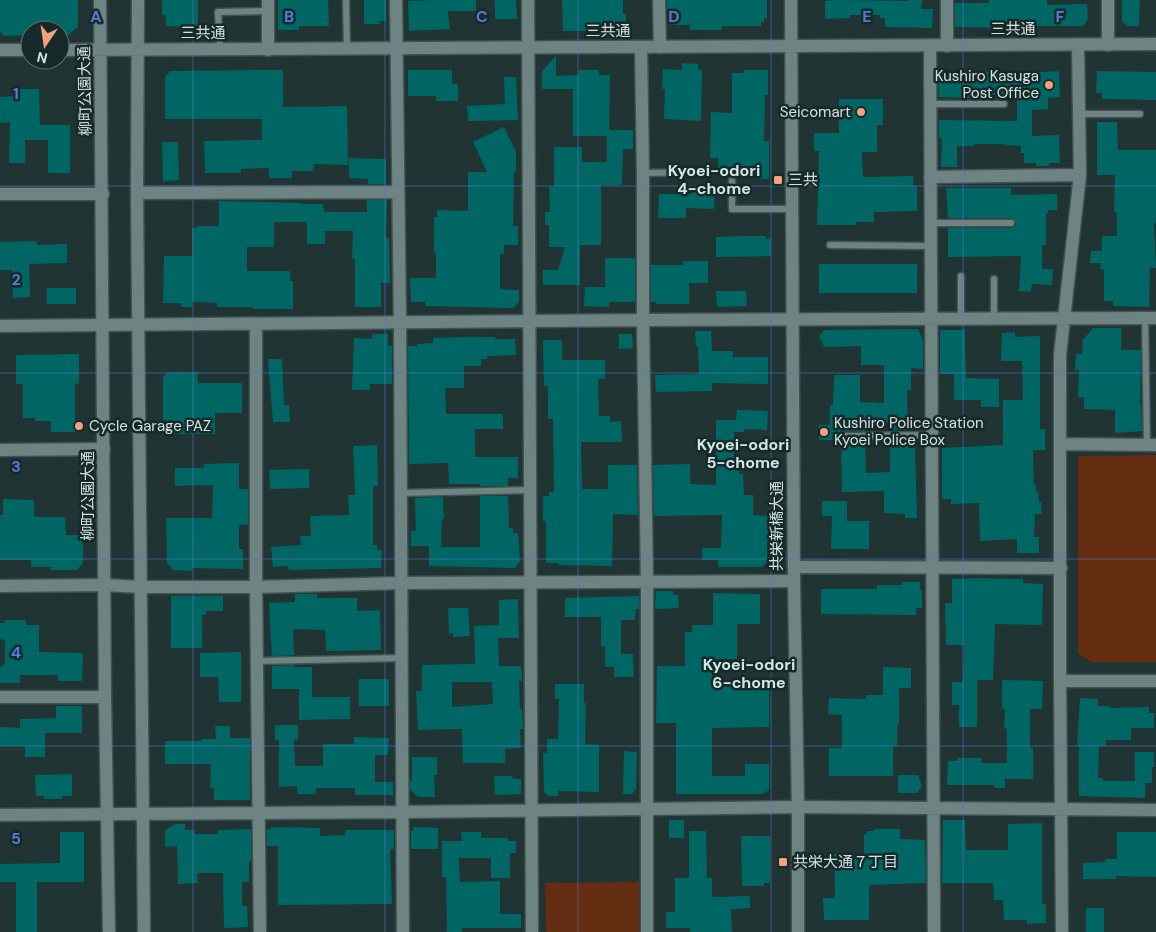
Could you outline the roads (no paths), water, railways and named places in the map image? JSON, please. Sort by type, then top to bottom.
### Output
[{"type":"street","name":"柳町公園大通","points":[[100,0],[105,696],[109,932]]},
{"type":"street","points":[[138,0],[137,193],[144,932]]},
{"type":"street","points":[[396,0],[400,323],[403,932]]},
{"type":"street","points":[[528,0],[532,582],[532,932]]},
{"type":"street","points":[[659,0],[660,47]]},
{"type":"street","name":"共栄新橋大通","points":[[791,0],[798,932]]},
{"type":"street","points":[[946,0],[947,46]]},
{"type":"street","points":[[1108,0],[1108,45]]},
{"type":"street","points":[[268,5],[268,50]]},
{"type":"street","name":"三共通","points":[[70,50],[1156,44]]},
{"type":"street","points":[[1062,932],[1060,355],[1080,175],[1078,45]]},
{"type":"street","points":[[930,46],[934,932]]},
{"type":"street","points":[[641,47],[647,582],[647,932]]},
{"type":"street","points":[[0,50],[20,50]]},
{"type":"street","points":[[930,177],[1080,175]]},
{"type":"street","points":[[137,193],[398,192]]},
{"type":"street","points":[[0,194],[102,194]]},
{"type":"street","points":[[0,326],[643,320],[1150,318]]},
{"type":"street","points":[[256,324],[256,587],[260,932]]},
{"type":"street","points":[[1060,444],[1152,445]]},
{"type":"street","points":[[0,450],[104,449]]},
{"type":"street","points":[[794,566],[1061,568]]},
{"type":"street","points":[[0,586],[256,587],[400,583],[794,580]]},
{"type":"street","points":[[1060,681],[1156,681]]},
{"type":"street","points":[[0,698],[105,696]]},
{"type":"street","points":[[0,815],[798,807],[1156,810]]},
{"type":"lane","points":[[346,0],[347,49]]},
{"type":"lane","points":[[220,49],[218,12],[268,5]]},
{"type":"lane","points":[[930,104],[1004,104]]},
{"type":"lane","points":[[1079,114],[1140,114]]},
{"type":"lane","points":[[643,173],[706,172]]},
{"type":"lane","points":[[732,180],[732,209],[792,209]]},
{"type":"lane","points":[[931,223],[1012,223]]},
{"type":"lane","points":[[830,244],[931,246]]},
{"type":"lane","points":[[961,276],[961,319]]},
{"type":"lane","points":[[994,278],[994,319]]},
{"type":"lane","points":[[1150,318],[1152,445]]},
{"type":"lane","points":[[844,436],[931,435]]},
{"type":"lane","points":[[400,493],[530,490]]},
{"type":"lane","points":[[257,661],[401,658]]},
{"type":"place","name":"Kushiro Kasuga Post Office","points":[[1049,85]]},
{"type":"place","name":"Seicomart","points":[[861,112]]},
{"type":"place","name":"三共","points":[[778,180]]},
{"type":"place","name":"Cycle Garage PAZ","points":[[79,426]]},
{"type":"place","name":"Kushiro Police Station Kyoei Police Box","points":[[824,432]]},
{"type":"place","name":"共栄大通７丁目","points":[[783,862]]},
{"type":"district","name":"Kyoei-odori 4-chome","points":[[714,179]]},
{"type":"district","name":"Kyoei-odori 5-chome","points":[[743,453]]},
{"type":"district","name":"Kyoei-odori 6-chome","points":[[749,673]]}]
